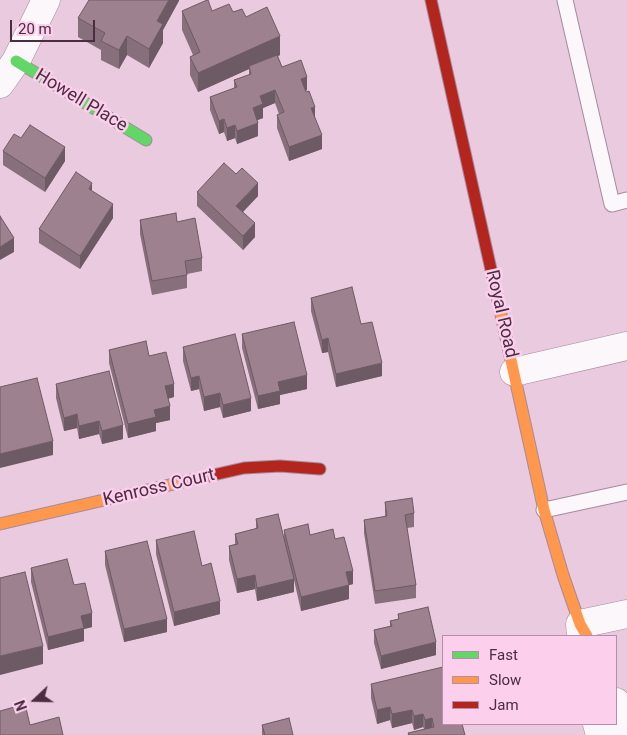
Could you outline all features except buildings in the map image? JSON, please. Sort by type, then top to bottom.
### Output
[{"type":"street","points":[[0,84],[16,61],[46,0]]},
{"type":"street","name":"Royal Road","points":[[431,0],[544,510],[563,576],[583,632]]},
{"type":"street","name":"Howell Place","points":[[16,61],[146,140]]},
{"type":"street","points":[[514,372],[627,346]]},
{"type":"street","name":"Kenross Court","points":[[0,524],[244,468],[280,466],[320,469]]},
{"type":"street","points":[[583,632],[627,614]]},
{"type":"street","points":[[617,705],[625,735]]},
{"type":"lane","points":[[565,0],[612,204],[627,200]]},
{"type":"lane","points":[[544,510],[627,492]]},
{"type":"traffic: fast","points":[[16,61],[146,140]]},
{"type":"traffic: slow","points":[[496,292],[544,510],[563,575],[580,624],[586,635]]},
{"type":"traffic: slow","points":[[0,524],[191,480]]},
{"type":"traffic: jam","points":[[431,0],[496,292]]},
{"type":"traffic: jam","points":[[191,480],[244,468],[280,466],[320,469]]}]
